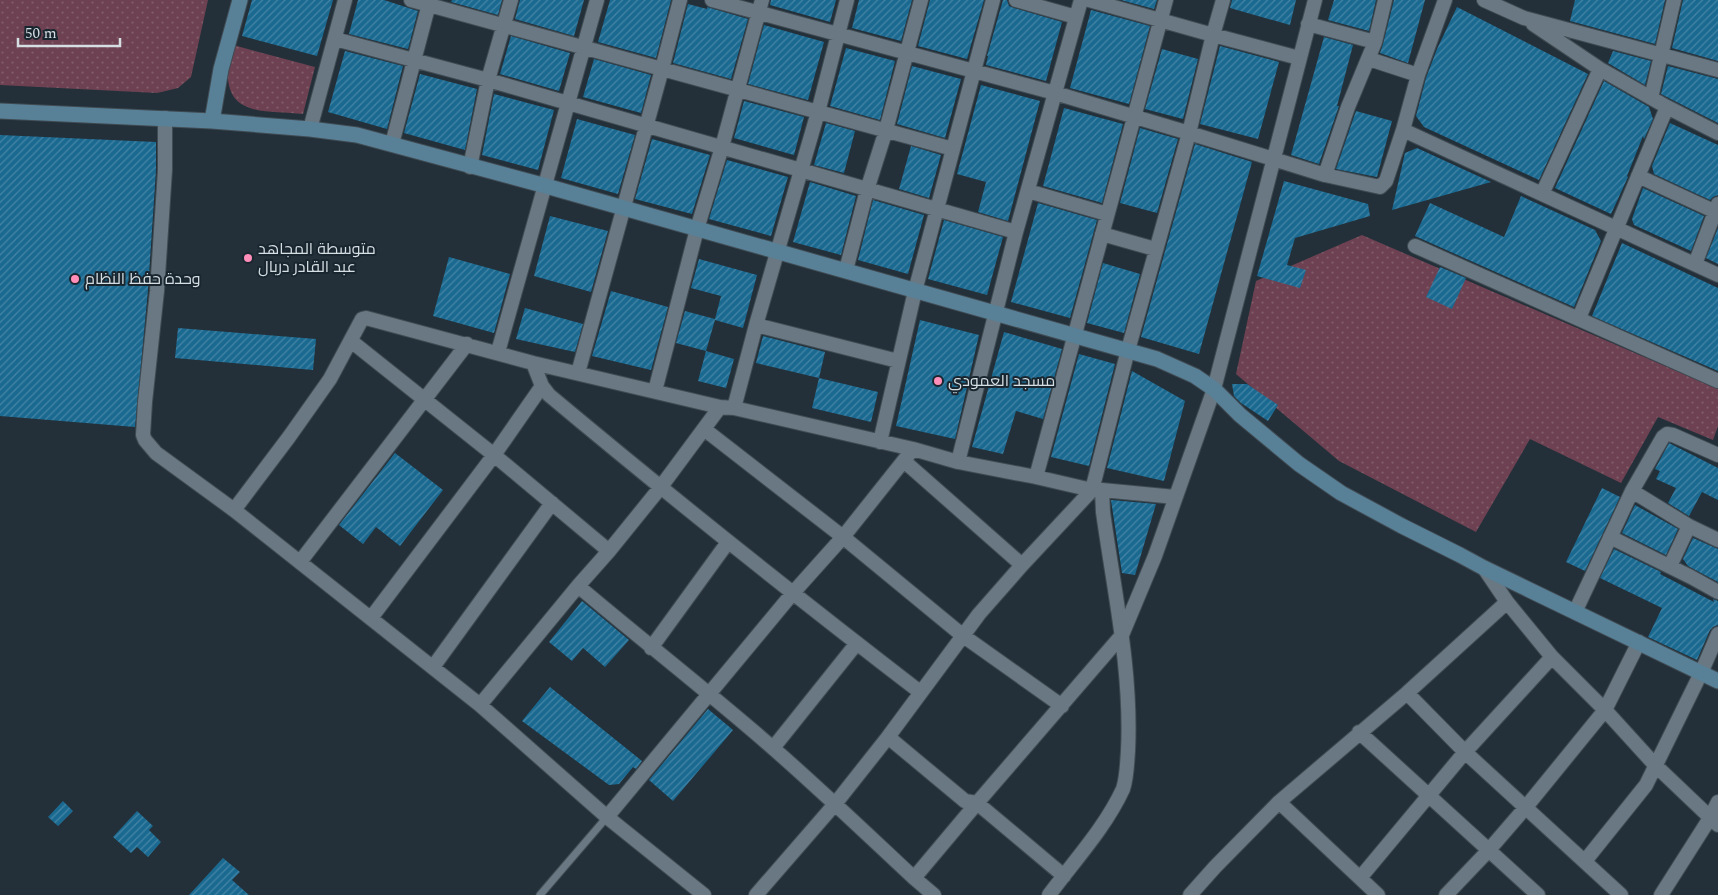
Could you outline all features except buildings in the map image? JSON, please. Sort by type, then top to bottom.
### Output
[{"type":"main road","points":[[212,121],[221,69],[240,0]]},
{"type":"main road","points":[[0,111],[212,121],[310,129],[357,136],[546,186],[1158,359],[1195,376],[1214,389],[1240,415],[1291,458],[1341,494],[1484,568],[1718,681]]},
{"type":"street","points":[[310,129],[345,0]]},
{"type":"street","points":[[411,0],[429,2],[504,25],[953,149]]},
{"type":"street","points":[[470,167],[488,80],[511,0]]},
{"type":"street","points":[[498,352],[597,0]]},
{"type":"street","points":[[578,373],[680,0]]},
{"type":"street","points":[[712,0],[760,6],[838,34],[1055,94],[1325,175],[1382,187],[1386,181],[1403,130],[1418,75],[1445,0]]},
{"type":"street","points":[[734,408],[818,112],[847,0]]},
{"type":"street","points":[[846,270],[921,0]]},
{"type":"street","points":[[880,442],[915,291],[993,0]]},
{"type":"street","points":[[1016,0],[1076,17]]},
{"type":"street","points":[[958,462],[1016,232],[1081,0]]},
{"type":"street","points":[[1089,0],[1299,58]]},
{"type":"street","points":[[1036,477],[1166,0]]},
{"type":"street","points":[[1049,895],[1089,844],[1115,804],[1124,786],[1129,732],[1122,635],[1103,512],[1097,490],[1128,350],[1224,0]]},
{"type":"street","points":[[914,878],[1122,635],[1155,556],[1214,389],[1315,0]]},
{"type":"street","points":[[1325,175],[1348,107],[1375,42],[1385,0]]},
{"type":"street","points":[[1484,0],[1524,18],[1718,70]]},
{"type":"street","points":[[1652,98],[1674,0]]},
{"type":"street","points":[[392,144],[429,2]]},
{"type":"street","points":[[655,391],[697,229],[722,147],[760,6]]},
{"type":"street","points":[[1524,18],[1600,69],[1718,133]]},
{"type":"street","points":[[1308,24],[1375,42]]},
{"type":"street","points":[[335,39],[488,80],[1016,232]]},
{"type":"street","points":[[1369,59],[1418,75]]},
{"type":"street","points":[[1542,194],[1600,69]]},
{"type":"street","points":[[1579,318],[1667,107]]},
{"type":"street","points":[[165,118],[165,170],[157,291],[145,402],[143,434],[145,440],[156,453],[234,510],[480,705],[607,817],[704,895]]},
{"type":"street","points":[[1403,130],[1718,275]]},
{"type":"street","points":[[1638,176],[1717,210],[1695,264]]},
{"type":"street","points":[[1028,191],[1107,214]]},
{"type":"street","points":[[1102,234],[1155,249]]},
{"type":"street","points":[[1415,246],[1718,381]]},
{"type":"street","points":[[234,510],[330,380],[362,319],[366,318],[498,352],[533,363],[720,407],[734,408],[914,449],[958,462],[1097,490],[1175,497]]},
{"type":"street","points":[[756,325],[898,361]]},
{"type":"street","points":[[351,341],[424,398],[609,551]]},
{"type":"street","points":[[300,562],[466,344]]},
{"type":"street","points":[[533,363],[542,386],[550,394],[660,488],[792,594],[920,692]]},
{"type":"street","points":[[371,618],[494,455],[542,386]]},
{"type":"street","points":[[480,705],[660,488],[720,407]]},
{"type":"street","points":[[704,429],[843,537],[962,635],[1062,706]]},
{"type":"street","points":[[1575,612],[1632,491],[1663,436],[1667,434],[1673,435],[1718,455]]},
{"type":"street","points":[[607,817],[792,594],[843,537],[914,449]]},
{"type":"street","points":[[904,461],[1022,565]]},
{"type":"street","points":[[756,895],[834,804],[888,737],[962,635],[1022,565],[1097,490]]},
{"type":"street","points":[[1632,491],[1690,526],[1718,540]]},
{"type":"street","points":[[433,667],[552,503]]},
{"type":"street","points":[[1670,566],[1690,526]]},
{"type":"street","points":[[1610,537],[1718,592]]},
{"type":"street","points":[[651,648],[728,542]]},
{"type":"street","points":[[1484,568],[1507,602],[1552,657],[1605,710],[1655,765],[1714,821]]},
{"type":"street","points":[[578,586],[773,748],[934,895]]},
{"type":"street","points":[[1190,895],[1280,802],[1359,732],[1407,693],[1507,602]]},
{"type":"street","points":[[1585,861],[1646,784],[1718,634]]},
{"type":"street","points":[[1446,895],[1526,807],[1605,710],[1639,642]]},
{"type":"street","points":[[773,748],[857,643]]},
{"type":"street","points":[[1360,878],[1465,752],[1552,657]]},
{"type":"street","points":[[1407,693],[1465,752],[1621,895]]},
{"type":"street","points":[[1359,732],[1538,895]]},
{"type":"street","points":[[888,737],[965,801],[977,803],[1064,876]]},
{"type":"street","points":[[1280,802],[1378,895]]},
{"type":"street","points":[[1661,895],[1714,821],[1718,802]]},
{"type":"lane","points":[[540,895],[607,817]]},
{"type":"shaded area","points":[[0,0],[208,0],[191,77],[178,88],[157,93],[0,85]]},
{"type":"shaded area","points":[[233,45],[315,67],[303,114],[263,111],[241,104],[233,96],[229,85],[228,69]]},
{"type":"shaded area","points":[[1362,235],[1718,389],[1718,426],[1713,440],[1658,417],[1621,483],[1530,439],[1476,532],[1339,461],[1236,374],[1256,281]]},
{"type":"place","name":"متوسطة المجاهد عبد القادر دربال","points":[[248,258]]},
{"type":"place","name":"وحدة حفظ النظام","points":[[75,279]]},
{"type":"place","name":"مسجد العمودي","points":[[938,381]]}]
